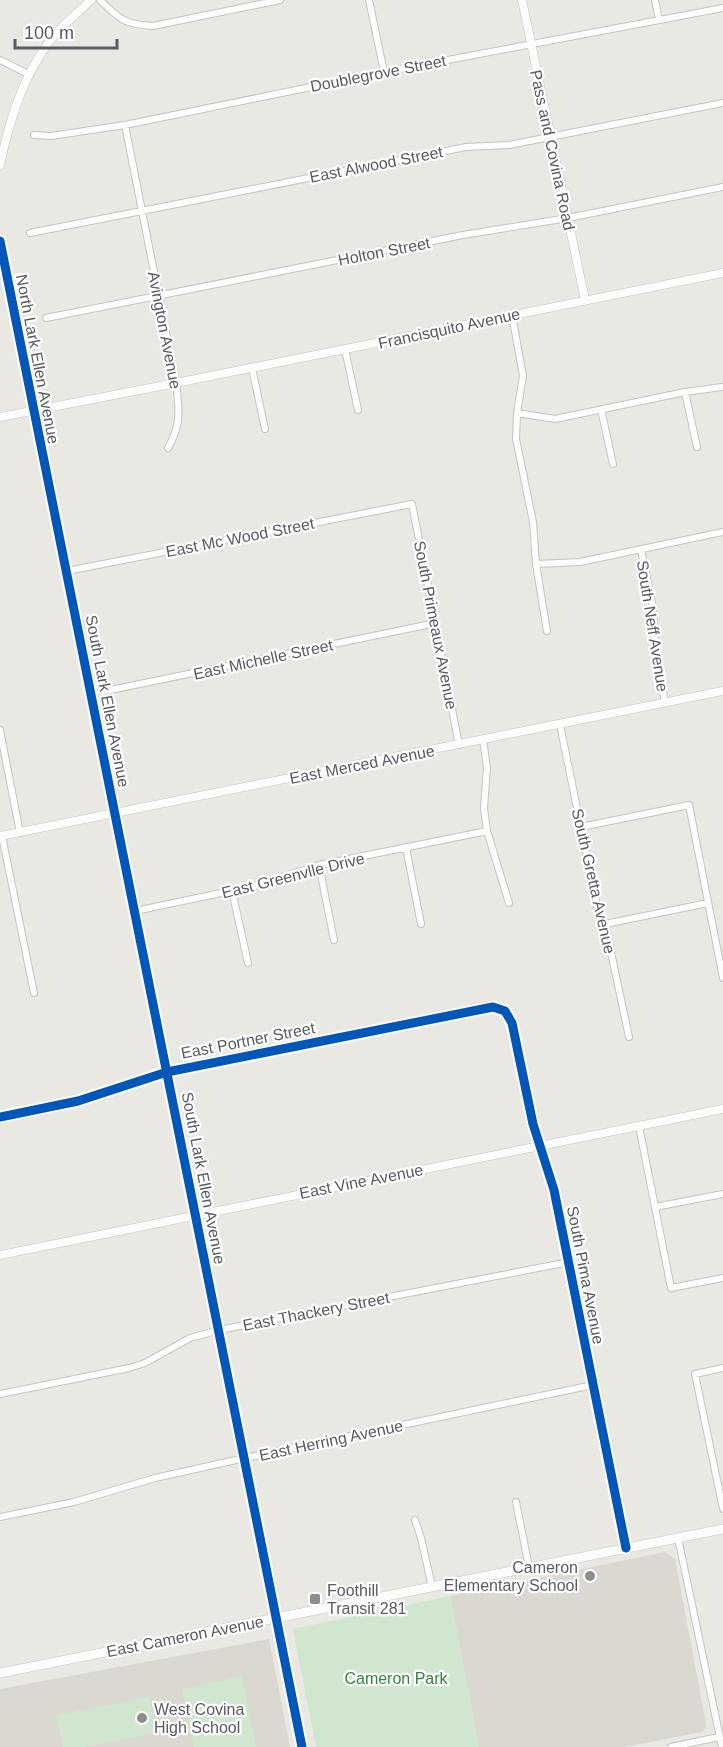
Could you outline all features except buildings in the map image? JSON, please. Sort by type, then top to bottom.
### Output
[{"type":"main road","name":"East Cameron Avenue","points":[[0,1673],[723,1529]]},
{"type":"street","points":[[0,165],[6,134],[16,104],[30,75],[59,30],[91,0]]},
{"type":"street","points":[[100,0],[120,20],[137,25],[153,26],[280,0]]},
{"type":"street","points":[[369,0],[384,72]]},
{"type":"street","name":"Pass and Covina Road","points":[[522,0],[585,300]]},
{"type":"street","points":[[655,0],[659,20]]},
{"type":"street","name":"Doublegrove Street","points":[[34,135],[51,136],[125,124],[723,8]]},
{"type":"street","points":[[0,60],[30,75]]},
{"type":"street","name":"East Alwood Street","points":[[30,233],[466,147],[509,145],[723,103]]},
{"type":"street","name":"Avington Avenue","points":[[125,124],[180,412],[176,433],[168,448]]},
{"type":"street","name":"Holton Street","points":[[46,318],[464,235],[568,218],[723,187]]},
{"type":"street","points":[[0,241],[1,251]]},
{"type":"street","name":"North Lark Ellen Avenue","points":[[1,251],[46,473]]},
{"type":"street","name":"Francisquito Avenue","points":[[0,417],[723,273]]},
{"type":"street","points":[[512,315],[523,376],[517,413],[516,439],[533,522],[536,564],[547,631]]},
{"type":"street","points":[[345,349],[358,410]]},
{"type":"street","points":[[252,368],[264,429]]},
{"type":"street","points":[[517,413],[555,419],[685,392],[722,387]]},
{"type":"street","points":[[685,392],[696,447]]},
{"type":"street","points":[[601,409],[613,464]]},
{"type":"street","name":"South Lark Ellen Avenue","points":[[46,473],[302,1747]]},
{"type":"street","name":"East Mc Wood Street","points":[[67,571],[412,504]]},
{"type":"street","name":"South Primeaux Avenue","points":[[412,504],[459,745]]},
{"type":"street","points":[[536,564],[580,562],[723,532]]},
{"type":"street","name":"South Neff Avenue","points":[[641,550],[653,607],[655,645],[665,703]]},
{"type":"street","name":"East Michelle Street","points":[[91,694],[436,623]]},
{"type":"street","name":"East Merced Avenue","points":[[1,836],[723,691]]},
{"type":"street","name":"South Gretta Avenue","points":[[560,725],[600,915],[606,924],[629,1038]]},
{"type":"street","points":[[0,730],[20,832]]},
{"type":"street","points":[[483,740],[487,767],[484,808],[487,831],[509,903]]},
{"type":"street","points":[[581,827],[688,805],[723,978]]},
{"type":"street","name":"East Greenvlle Drive","points":[[135,910],[259,885],[319,865],[487,831]]},
{"type":"street","points":[[1,836],[34,993]]},
{"type":"street","points":[[406,848],[421,924]]},
{"type":"street","points":[[319,865],[334,940]]},
{"type":"street","points":[[232,891],[248,963]]},
{"type":"street","points":[[606,924],[708,903]]},
{"type":"street","name":"East Portner Street","points":[[0,1117],[78,1101],[167,1072],[493,1007],[505,1011]]},
{"type":"street","name":"South Pima Avenue","points":[[505,1011],[512,1023],[533,1124],[554,1190],[626,1548]]},
{"type":"street","name":"East Vine Avenue","points":[[0,1255],[723,1109]]},
{"type":"street","points":[[639,1126],[671,1288],[723,1278]]},
{"type":"street","points":[[655,1207],[723,1194]]},
{"type":"street","name":"East Thackery Street","points":[[0,1394],[129,1368],[145,1363],[190,1338],[219,1330],[568,1262]]},
{"type":"street","points":[[723,1368],[695,1374],[723,1509]]},
{"type":"street","name":"East Herring Avenue","points":[[0,1517],[74,1502],[155,1478],[593,1385]]},
{"type":"street","points":[[516,1502],[529,1567]]},
{"type":"street","points":[[415,1520],[432,1587]]},
{"type":"street","points":[[678,1538],[722,1747]]},
{"type":"street","points":[[671,1747],[720,1737]]},
{"type":"shaded area","points":[[665,1552],[675,1559],[706,1728],[702,1732],[625,1747],[479,1747],[450,1596]]},
{"type":"shaded area","name":"West Covina High School","points":[[269,1639],[290,1747],[0,1747],[0,1689]]},
{"type":"green space","name":"Cameron Park","points":[[450,1596],[479,1747],[316,1747],[293,1629]]},
{"type":"green space","points":[[242,1676],[256,1747],[194,1747],[182,1689]]},
{"type":"green space","points":[[149,1697],[156,1733],[85,1747],[63,1747],[56,1715]]},
{"type":"cycle path","points":[[0,241],[302,1747]]},
{"type":"cycle path","points":[[0,1117],[78,1101],[167,1072],[493,1007],[505,1011],[512,1023],[533,1124],[554,1190],[626,1548]]},
{"type":"place","name":"Cameron Elementary School","points":[[590,1576]]},
{"type":"place","name":"Foothill Transit 281","points":[[315,1599]]},
{"type":"place","name":"West Covina High School","points":[[142,1718]]}]
